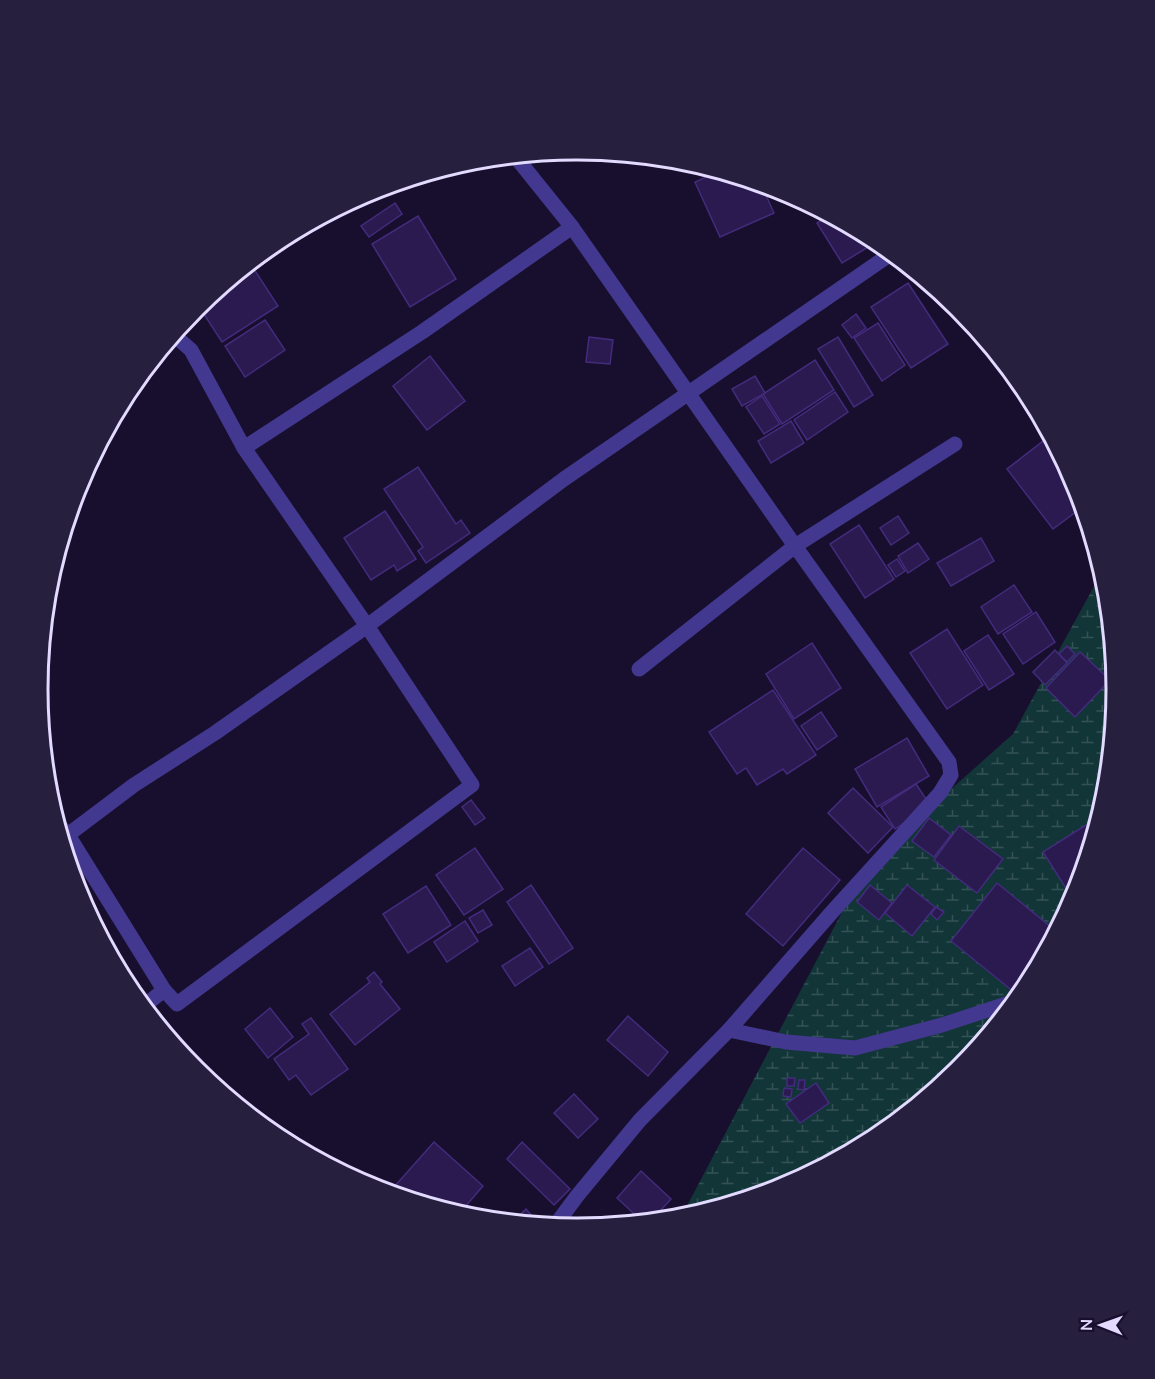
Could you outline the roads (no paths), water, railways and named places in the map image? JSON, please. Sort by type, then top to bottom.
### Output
[{"type":"street","points":[[521,164],[572,227],[688,395],[949,762],[951,775],[940,793],[729,1030],[640,1120],[560,1218]]},
{"type":"street","points":[[244,448],[422,333],[572,227]]},
{"type":"street","points":[[68,835],[134,785],[215,733],[367,626],[564,479],[885,258]]},
{"type":"street","points":[[73,849],[164,990],[177,1004],[472,785],[367,626],[244,448],[191,351],[179,339]]},
{"type":"street","points":[[639,669],[795,546],[955,444]]},
{"type":"street","points":[[150,1002],[164,990]]},
{"type":"street","points":[[729,1030],[786,1042],[855,1048],[942,1025],[1003,1005]]}]
